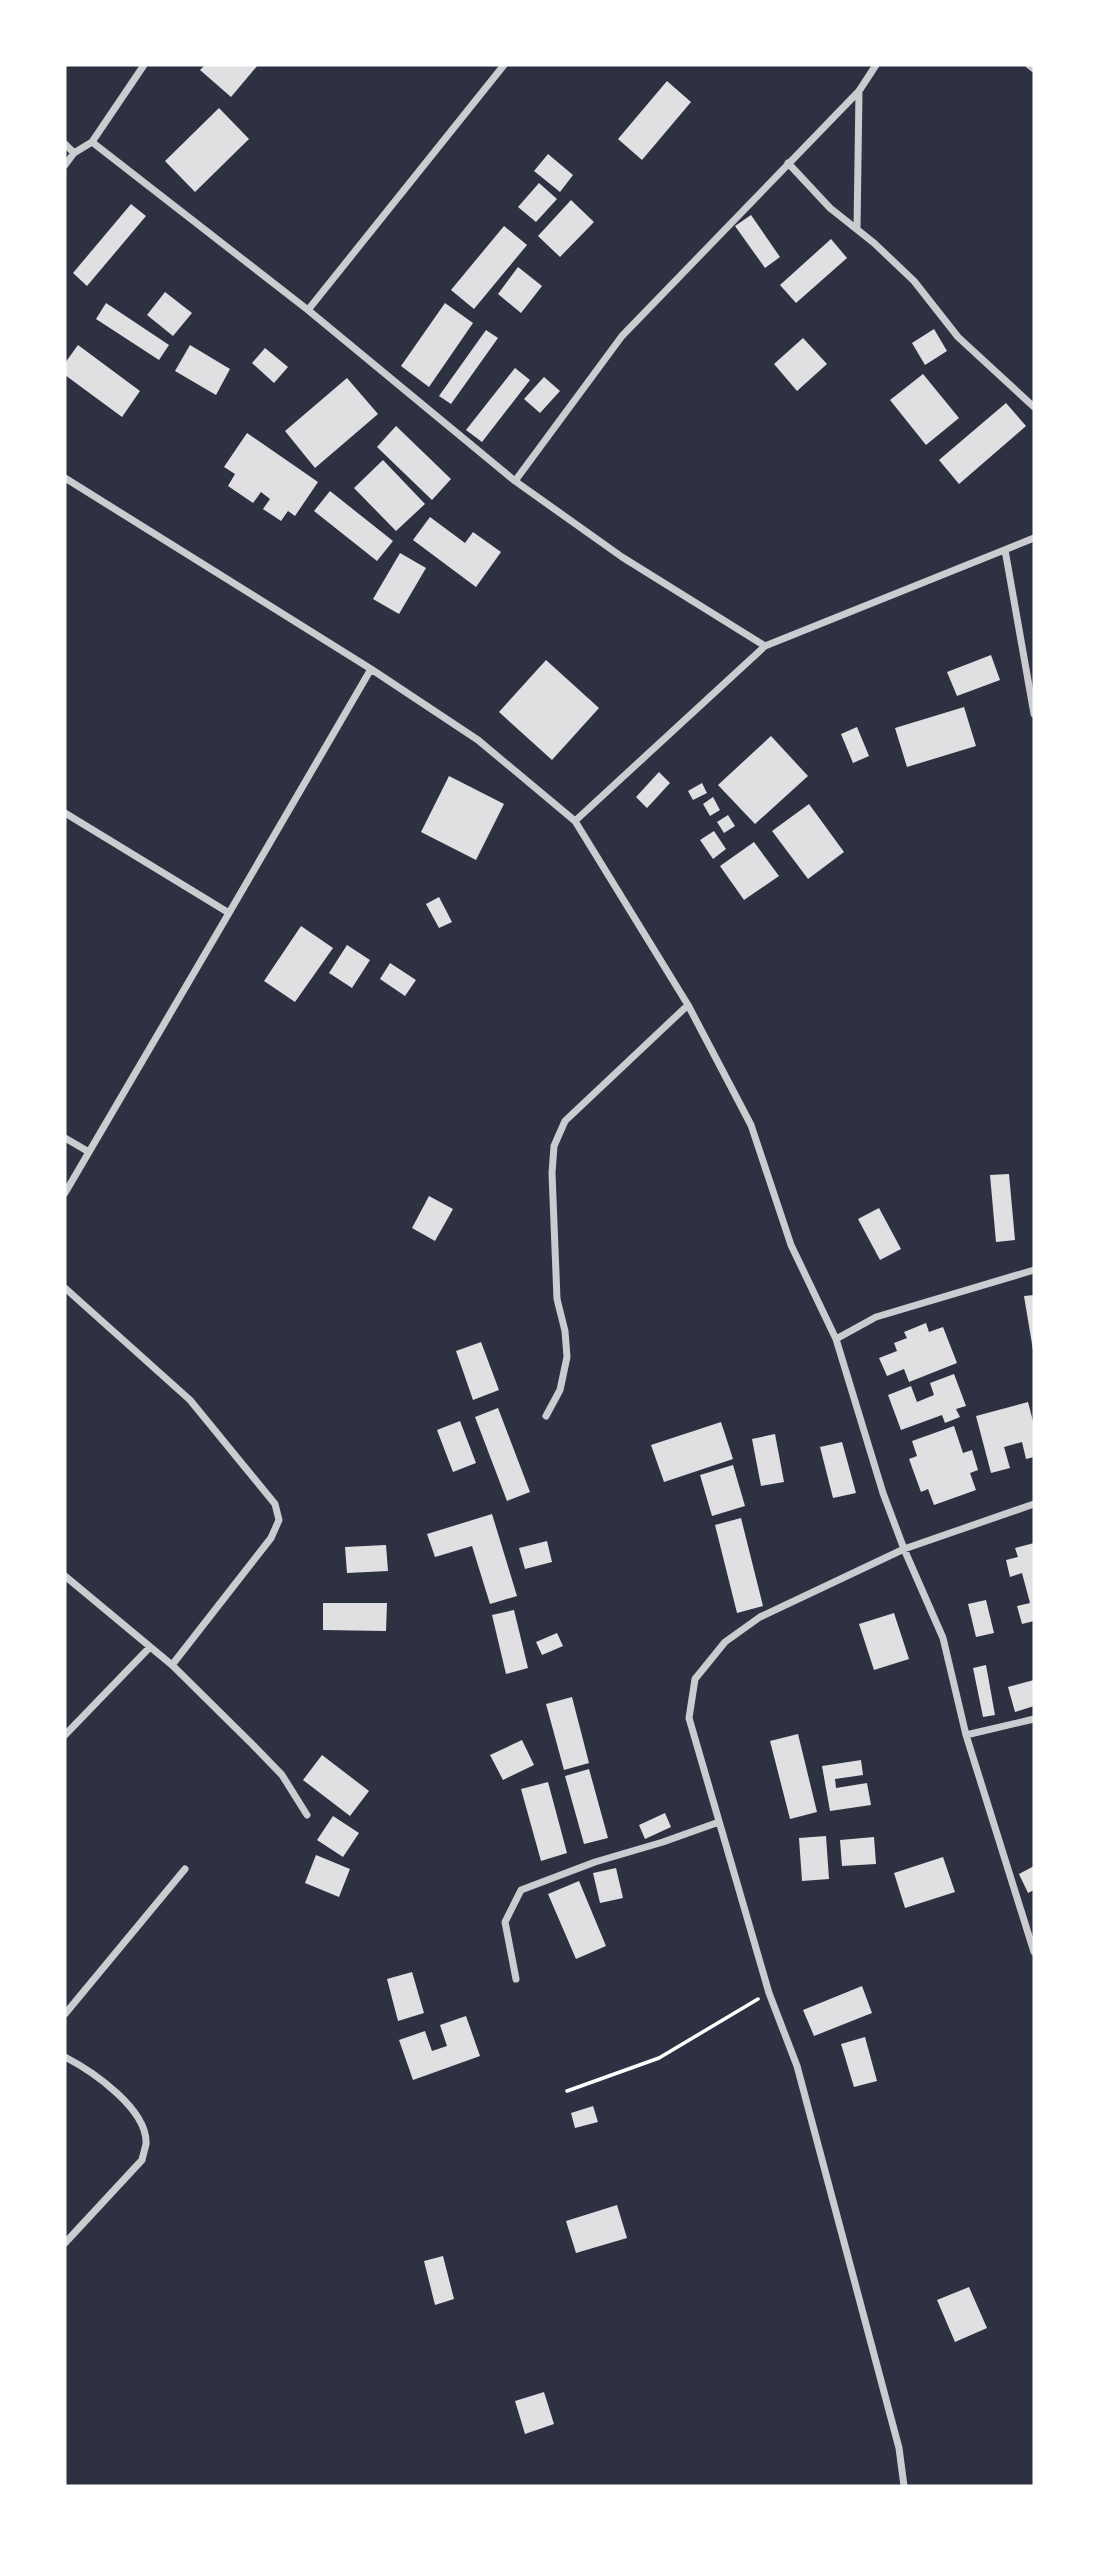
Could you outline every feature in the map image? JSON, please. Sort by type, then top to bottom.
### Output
[{"type":"street","points":[[65,164],[75,153],[92,142],[144,65]]},
{"type":"street","points":[[308,310],[504,65]]},
{"type":"street","points":[[515,481],[622,336],[859,91],[876,65]]},
{"type":"street","points":[[1029,65],[1034,69]]},
{"type":"street","points":[[857,229],[859,91]]},
{"type":"street","points":[[92,142],[308,310],[515,481],[622,557],[765,646]]},
{"type":"street","points":[[65,144],[75,153]]},
{"type":"street","points":[[788,163],[830,208],[914,281],[958,337],[1034,407]]},
{"type":"street","points":[[65,478],[371,669],[478,740],[575,821],[688,1005],[751,1125],[791,1245],[836,1339],[883,1493],[904,1549],[943,1637],[966,1735],[1034,1952]]},
{"type":"street","points":[[575,821],[765,646],[1034,538]]},
{"type":"street","points":[[1005,550],[1034,714]]},
{"type":"street","points":[[65,1193],[371,669]]},
{"type":"street","points":[[65,813],[229,913]]},
{"type":"street","points":[[546,1416],[560,1391],[567,1357],[565,1331],[557,1299],[554,1146],[565,1121],[688,1005]]},
{"type":"street","points":[[65,1138],[89,1152]]},
{"type":"street","points":[[836,1339],[876,1317],[1034,1269]]},
{"type":"street","points":[[65,1288],[190,1400],[275,1504],[279,1520],[271,1538],[172,1665]]},
{"type":"street","points":[[904,2486],[899,2448],[801,2079],[769,1993],[690,1718],[695,1679],[725,1642],[760,1617],[904,1549],[1034,1504]]},
{"type":"street","points":[[65,1576],[172,1665],[282,1774],[307,1815]]},
{"type":"street","points":[[65,1735],[150,1647]]},
{"type":"street","points":[[966,1735],[1034,1720]]},
{"type":"street","points":[[516,1979],[505,1922],[521,1890],[595,1862],[719,1822]]},
{"type":"street","points":[[65,2014],[185,1869]]},
{"type":"street","points":[[65,2057],[87,2068],[122,2098],[142,2125],[146,2142],[142,2160],[65,2243]]},
{"type":"path","points":[[567,2091],[659,2058],[769,1993]]},
{"type":"building","points":[[205,65],[258,65],[231,97],[200,70]]},
{"type":"building","points":[[667,81],[691,102],[642,160],[618,139]]},
{"type":"building","points":[[219,108],[249,139],[195,192],[165,161]]},
{"type":"building","points":[[548,154],[573,175],[560,192],[534,171]]},
{"type":"building","points":[[539,183],[557,199],[536,222],[518,207]]},
{"type":"building","points":[[571,200],[594,222],[560,257],[538,236]]},
{"type":"building","points":[[131,204],[146,216],[87,286],[73,273]]},
{"type":"building","points":[[751,215],[780,257],[765,268],[735,226]]},
{"type":"building","points":[[504,226],[527,245],[474,309],[451,290]]},
{"type":"building","points":[[831,239],[847,258],[796,303],[780,285]]},
{"type":"building","points":[[518,267],[542,286],[521,313],[498,294]]},
{"type":"building","points":[[165,292],[192,313],[173,336],[147,315]]},
{"type":"building","points":[[106,303],[169,345],[159,360],[96,319]]},
{"type":"building","points":[[445,303],[473,323],[429,387],[401,366]]},
{"type":"building","points":[[934,329],[947,351],[925,365],[912,343]]},
{"type":"building","points":[[486,330],[498,338],[451,404],[439,396]]},
{"type":"building","points":[[803,338],[827,364],[797,391],[774,364]]},
{"type":"building","points":[[78,345],[140,391],[122,417],[65,375],[65,363]]},
{"type":"building","points":[[190,345],[230,369],[216,395],[175,371]]},
{"type":"building","points":[[265,348],[288,367],[274,383],[252,363]]},
{"type":"building","points":[[515,368],[530,380],[482,442],[466,430]]},
{"type":"building","points":[[923,374],[959,418],[926,445],[890,400]]},
{"type":"building","points":[[544,377],[560,391],[540,413],[524,399]]},
{"type":"building","points":[[347,378],[378,414],[315,468],[285,431]]},
{"type":"building","points":[[1006,403],[1026,426],[959,484],[939,460]]},
{"type":"building","points":[[396,426],[451,479],[432,500],[377,447]]},
{"type":"building","points":[[247,433],[318,482],[295,516],[288,511],[281,521],[263,509],[270,499],[261,492],[253,503],[228,486],[235,474],[224,467]]},
{"type":"building","points":[[383,460],[425,504],[396,531],[354,488]]},
{"type":"building","points":[[330,491],[393,541],[377,561],[314,511]]},
{"type":"building","points":[[430,517],[465,543],[473,532],[501,552],[476,587],[413,540]]},
{"type":"building","points":[[400,553],[426,568],[399,614],[373,599]]},
{"type":"building","points":[[991,655],[1000,680],[957,696],[947,672]]},
{"type":"building","points":[[546,660],[599,708],[552,760],[499,712]]},
{"type":"building","points":[[964,707],[976,746],[907,767],[895,728]]},
{"type":"building","points":[[857,727],[869,756],[853,763],[841,734]]},
{"type":"building","points":[[771,736],[808,776],[755,824],[718,785]]},
{"type":"building","points":[[659,772],[670,783],[647,808],[636,797]]},
{"type":"building","points":[[449,776],[504,804],[476,860],[421,832]]},
{"type":"building","points":[[702,783],[707,793],[693,800],[688,791]]},
{"type":"building","points":[[713,797],[720,810],[710,816],[703,804]]},
{"type":"building","points":[[809,804],[844,852],[808,879],[772,831]]},
{"type":"building","points":[[728,815],[735,826],[724,833],[717,822]]},
{"type":"building","points":[[714,831],[726,849],[713,859],[700,840]]},
{"type":"building","points":[[754,842],[779,876],[744,900],[720,866]]},
{"type":"building","points":[[439,897],[452,922],[439,928],[426,904]]},
{"type":"building","points":[[301,926],[333,948],[295,1002],[264,981]]},
{"type":"building","points":[[347,945],[370,960],[352,988],[329,973]]},
{"type":"building","points":[[390,963],[416,980],[405,996],[380,979]]},
{"type":"building","points":[[1009,1174],[1015,1240],[996,1242],[990,1175]]},
{"type":"building","points":[[429,1196],[453,1209],[435,1241],[412,1228]]},
{"type":"building","points":[[879,1208],[901,1249],[880,1260],[858,1219]]},
{"type":"building","points":[[1034,1295],[1034,1350],[1033,1350],[1024,1296]]},
{"type":"building","points":[[926,1323],[929,1332],[943,1327],[957,1363],[909,1382],[904,1369],[887,1376],[879,1358],[897,1351],[894,1343],[907,1338],[904,1332]]},
{"type":"building","points":[[481,1342],[499,1390],[473,1400],[456,1351]]},
{"type":"building","points":[[954,1374],[966,1406],[956,1409],[960,1417],[945,1423],[942,1415],[901,1430],[888,1395],[911,1386],[917,1402],[934,1395],[930,1383]]},
{"type":"building","points":[[1028,1402],[1034,1425],[1034,1457],[1026,1459],[1022,1442],[1004,1447],[1010,1468],[991,1473],[976,1416]]},
{"type":"building","points":[[498,1408],[530,1492],[507,1501],[475,1417]]},
{"type":"building","points":[[460,1421],[476,1463],[453,1472],[437,1430]]},
{"type":"building","points":[[721,1422],[733,1459],[664,1482],[651,1445]]},
{"type":"building","points":[[954,1426],[963,1453],[972,1450],[978,1470],[970,1473],[976,1490],[934,1505],[928,1489],[921,1492],[909,1459],[917,1456],[912,1441]]},
{"type":"building","points":[[775,1434],[784,1482],[761,1486],[752,1439]]},
{"type":"building","points":[[842,1442],[856,1493],[833,1498],[820,1447]]},
{"type":"building","points":[[733,1465],[745,1506],[712,1516],[700,1475]]},
{"type":"building","points":[[492,1514],[517,1596],[490,1604],[472,1546],[435,1557],[427,1534]]},
{"type":"building","points":[[741,1518],[763,1606],[737,1613],[715,1525]]},
{"type":"building","points":[[547,1541],[552,1562],[525,1569],[519,1548]]},
{"type":"building","points":[[1034,1543],[1034,1621],[1022,1624],[1017,1606],[1030,1603],[1022,1573],[1010,1577],[1006,1560],[1018,1557],[1015,1548]]},
{"type":"building","points":[[386,1545],[388,1571],[347,1573],[345,1547]]},
{"type":"building","points":[[986,1600],[994,1633],[976,1637],[968,1604]]},
{"type":"building","points":[[323,1603],[387,1603],[386,1631],[323,1630]]},
{"type":"building","points":[[514,1610],[528,1668],[506,1674],[492,1615]]},
{"type":"building","points":[[894,1613],[909,1659],[874,1670],[859,1624]]},
{"type":"building","points":[[557,1633],[563,1646],[542,1655],[536,1642]]},
{"type":"building","points":[[986,1665],[995,1715],[983,1717],[973,1668]]},
{"type":"building","points":[[1034,1680],[1034,1706],[1015,1712],[1008,1687]]},
{"type":"building","points":[[572,1697],[589,1763],[564,1770],[546,1704]]},
{"type":"building","points":[[798,1734],[817,1812],[790,1819],[770,1741]]},
{"type":"building","points":[[522,1740],[534,1765],[503,1780],[490,1755]]},
{"type":"building","points":[[322,1755],[369,1791],[350,1816],[303,1780]]},
{"type":"building","points":[[861,1760],[863,1775],[835,1779],[836,1788],[867,1783],[871,1805],[830,1811],[822,1766]]},
{"type":"building","points":[[589,1769],[608,1838],[584,1844],[565,1776]]},
{"type":"building","points":[[548,1782],[567,1853],[541,1861],[521,1789]]},
{"type":"building","points":[[665,1813],[671,1827],[645,1839],[639,1825]]},
{"type":"building","points":[[333,1816],[359,1833],[343,1857],[317,1840]]},
{"type":"building","points":[[826,1836],[829,1879],[802,1881],[799,1838]]},
{"type":"building","points":[[874,1837],[876,1864],[842,1866],[840,1840]]},
{"type":"building","points":[[316,1855],[350,1869],[339,1897],[305,1883]]},
{"type":"building","points":[[943,1857],[955,1892],[905,1908],[894,1873]]},
{"type":"building","points":[[1034,1866],[1034,1890],[1028,1893],[1019,1874]]},
{"type":"building","points":[[616,1868],[623,1898],[600,1903],[593,1873]]},
{"type":"building","points":[[579,1881],[606,1946],[576,1959],[548,1894]]},
{"type":"building","points":[[412,1972],[424,2013],[398,2021],[387,1979]]},
{"type":"building","points":[[862,1986],[872,2013],[814,2036],[803,2010]]},
{"type":"building","points":[[466,2016],[480,2056],[413,2080],[399,2040],[425,2031],[432,2051],[447,2046],[440,2025]]},
{"type":"building","points":[[865,2037],[877,2081],[854,2087],[841,2044]]},
{"type":"building","points":[[593,2106],[598,2122],[575,2128],[571,2113]]},
{"type":"building","points":[[617,2205],[627,2238],[576,2253],[566,2221]]},
{"type":"building","points":[[443,2256],[454,2299],[435,2305],[424,2261]]},
{"type":"building","points":[[969,2287],[987,2328],[955,2342],[937,2300]]},
{"type":"building","points":[[544,2392],[554,2424],[525,2434],[515,2401]]}]
